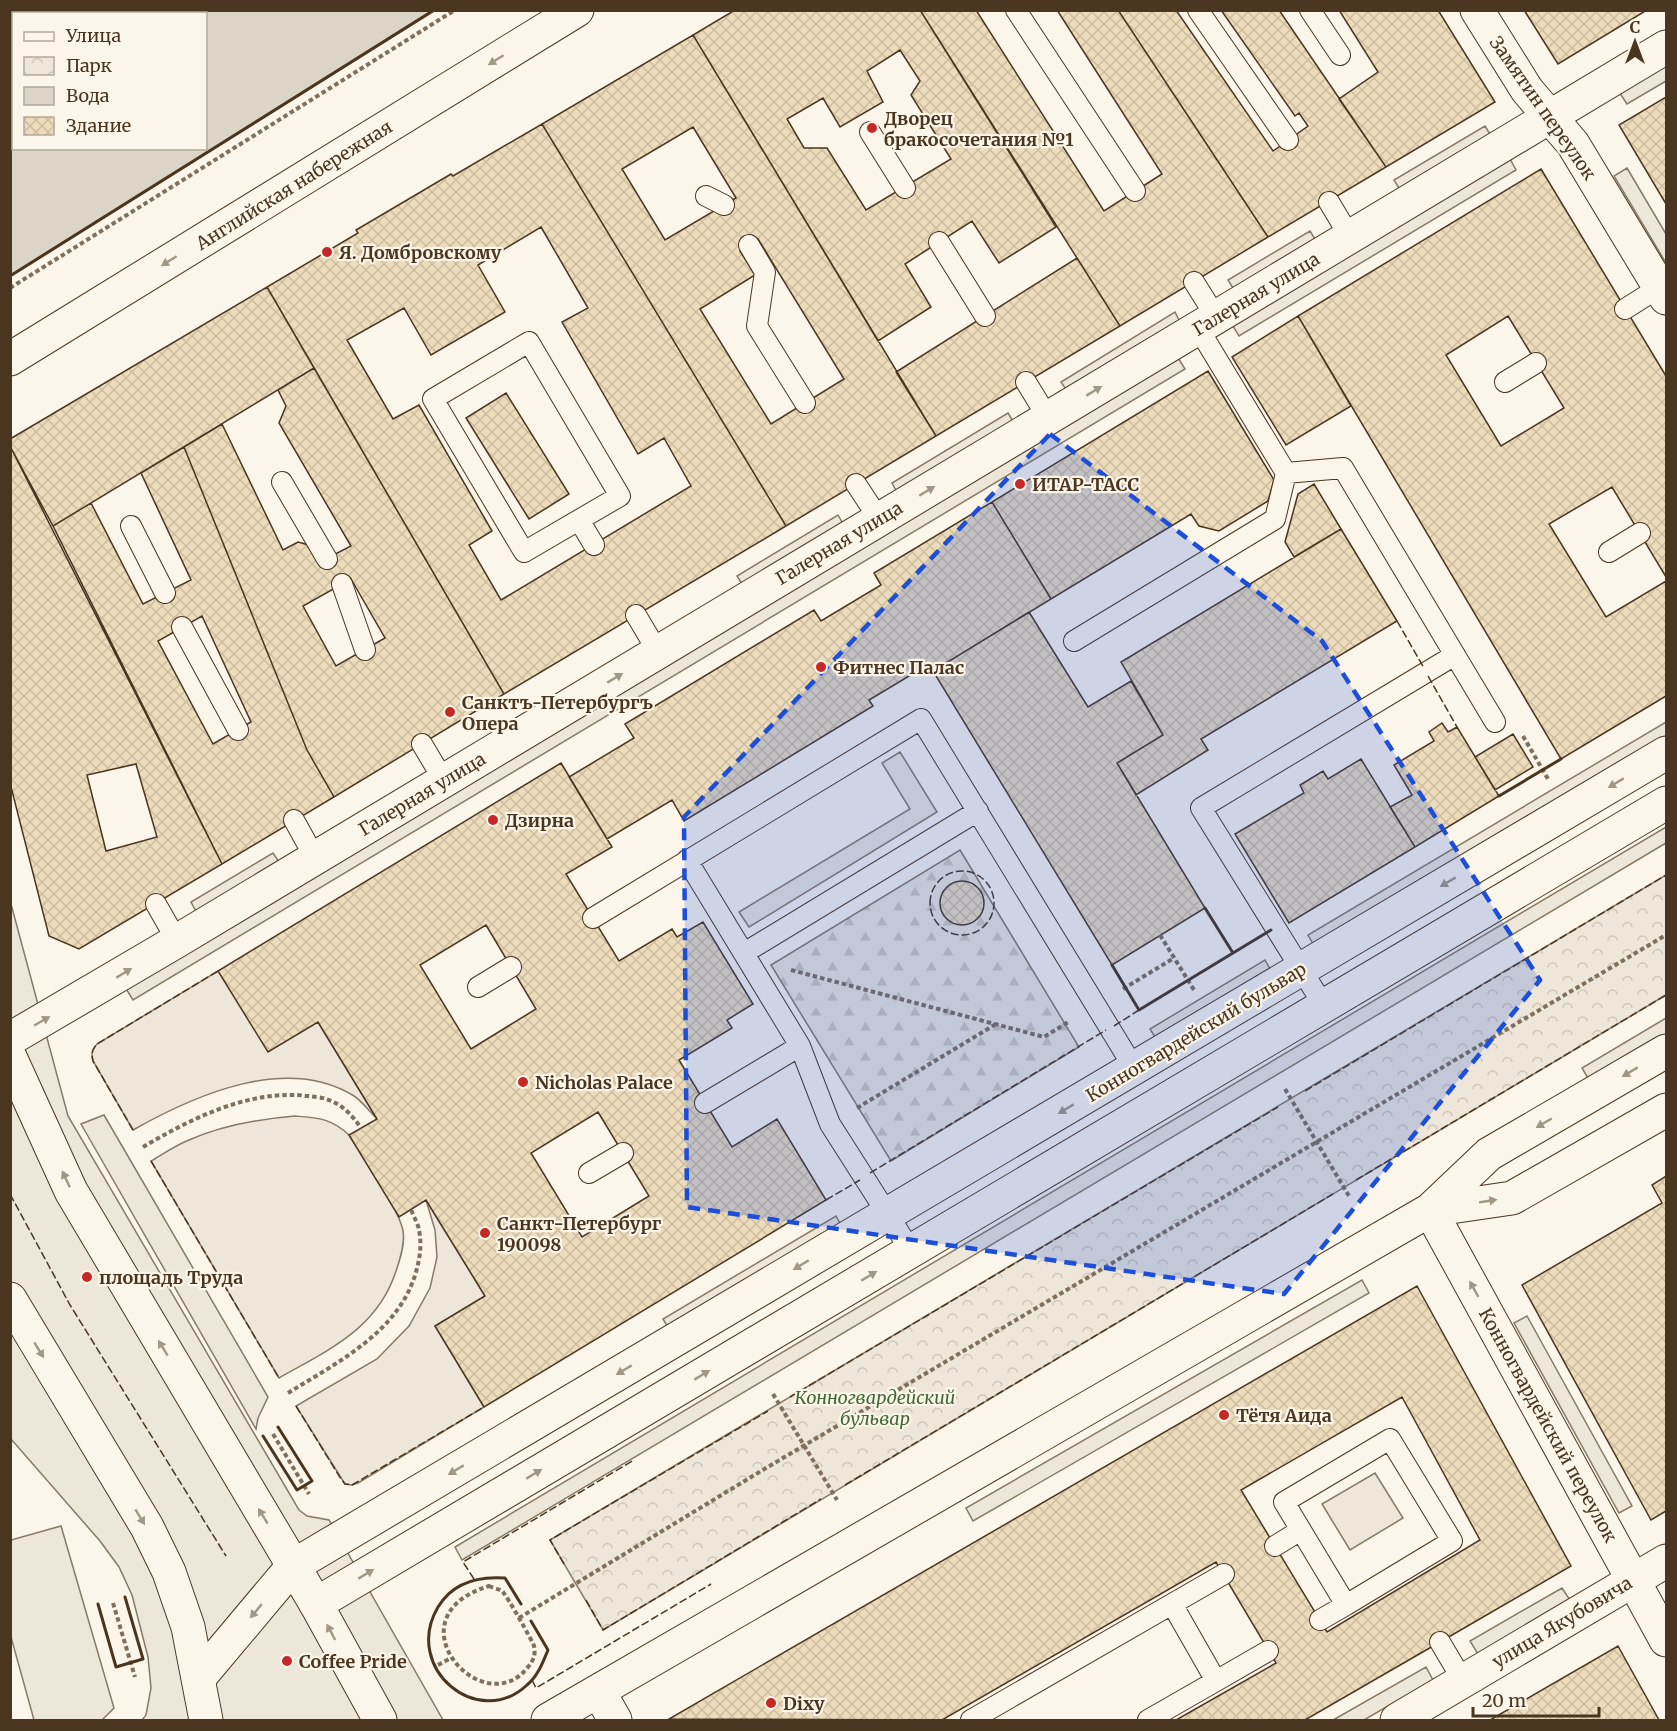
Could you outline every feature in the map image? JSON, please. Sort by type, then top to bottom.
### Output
[{"type":"street","name":"Английская набережная","points":[[10,359],[577,10]]},
{"type":"street","name":"Замятин переулок","points":[[1477,10],[1527,90],[1573,144],[1663,292]]},
{"type":"street","name":"Галерная улица","points":[[10,1039],[1666,47]]},
{"type":"street","name":"Конногвардейский бульвар","points":[[199,1678],[293,1566],[1666,753]]},
{"type":"street","points":[[316,1604],[1666,803]]},
{"type":"street","points":[[548,1720],[1430,1210],[1489,1154],[1666,1051]]},
{"type":"street","points":[[10,1057],[71,1191],[316,1604],[380,1720]]},
{"type":"street","points":[[1430,1210],[1512,1198],[1666,1110]]},
{"type":"street","name":"Конногвардейский переулок","points":[[1430,1210],[1666,1640]]},
{"type":"street","points":[[10,1299],[147,1527],[165,1563],[188,1627],[206,1720]]},
{"type":"street","name":"улица Якубовича","points":[[1396,1720],[1666,1561]]},
{"type":"street","points":[[599,1692],[615,1720]]},
{"type":"lane","points":[[1016,10],[1135,191]]},
{"type":"lane","points":[[1198,10],[1288,140]]},
{"type":"lane","points":[[1310,10],[1340,55]]},
{"type":"lane","points":[[870,132],[904,188]]},
{"type":"lane","points":[[706,196],[724,205]]},
{"type":"lane","points":[[1329,202],[1350,237]]},
{"type":"lane","points":[[939,242],[985,316]]},
{"type":"lane","points":[[748,245],[765,272],[757,326],[806,403]]},
{"type":"lane","points":[[1074,641],[1275,519],[1286,473],[1207,323],[1194,282]]},
{"type":"lane","points":[[1625,309],[1663,292]]},
{"type":"lane","points":[[529,342],[620,496],[579,520],[524,552],[433,399],[529,342]]},
{"type":"lane","points":[[1505,382],[1536,363]]},
{"type":"lane","points":[[1026,382],[1048,418]]},
{"type":"lane","points":[[1286,473],[1343,468],[1495,722]]},
{"type":"lane","points":[[282,482],[327,559]]},
{"type":"lane","points":[[856,484],[879,519]]},
{"type":"lane","points":[[579,520],[594,545]]},
{"type":"lane","points":[[131,526],[165,593]]},
{"type":"lane","points":[[1609,552],[1640,533]]},
{"type":"lane","points":[[342,584],[365,650]]},
{"type":"lane","points":[[636,615],[658,652]]},
{"type":"lane","points":[[182,627],[238,730]]},
{"type":"lane","points":[[1324,1006],[1201,808],[1455,655]]},
{"type":"lane","points":[[593,918],[921,719],[1134,1068]]},
{"type":"lane","points":[[422,744],[444,781]]},
{"type":"lane","points":[[744,953],[978,811]]},
{"type":"lane","points":[[294,820],[315,858]]},
{"type":"lane","points":[[687,860],[800,1046],[830,1124],[911,1251]]},
{"type":"lane","points":[[156,904],[177,941]]},
{"type":"lane","points":[[478,987],[512,967]]},
{"type":"lane","points":[[705,1103],[800,1046]]},
{"type":"lane","points":[[590,1173],[623,1153]]},
{"type":"lane","points":[[1320,1620],[1346,1605],[1403,1579],[1452,1541],[1390,1439],[1284,1502],[1346,1605]]},
{"type":"lane","points":[[1275,1546],[1301,1530]]},
{"type":"lane","points":[[971,1720],[1224,1574]]},
{"type":"lane","points":[[1172,1604],[1216,1681]]},
{"type":"lane","points":[[1440,1642],[1463,1681]]},
{"type":"lane","points":[[1148,1720],[1269,1651]]},
{"type":"path","points":[[10,288],[455,10]]},
{"type":"path","points":[[1160,935],[1196,993]]},
{"type":"path","points":[[519,1618],[1666,935]]},
{"type":"path","points":[[744,953],[771,965],[1044,1037],[1174,958]]},
{"type":"path","points":[[830,1124],[996,1024]]},
{"type":"path","points":[[1285,1089],[1349,1196]]},
{"type":"path","points":[[143,1147],[179,1126],[223,1107],[260,1098],[293,1094],[326,1098],[348,1111],[361,1128]]},
{"type":"path","points":[[288,1393],[366,1343],[395,1315],[413,1283],[421,1254],[419,1230],[411,1209]]},
{"type":"path","points":[[773,1394],[837,1500]]},
{"type":"path","points":[[273,1434],[309,1494]]},
{"type":"path","points":[[489,1586],[502,1591],[534,1645],[534,1660],[523,1673],[513,1679],[490,1683],[472,1678],[451,1658],[445,1643],[445,1628],[453,1607],[462,1597],[473,1591],[489,1586]]},
{"type":"path","points":[[113,1603],[135,1677]]},
{"type":"path","points":[[438,1665],[451,1658]]},
{"type":"highlighted area","points":[[1050,434],[1322,641],[1540,980],[1284,1294],[687,1207],[684,817]]},
{"type":"green space","points":[[900,752],[937,812],[749,927],[739,912],[910,809],[882,763]]},
{"type":"green space","points":[[960,850],[1079,1047],[891,1161],[771,965]]},
{"type":"green space","name":"Конногвардейский бульвар","points":[[1666,875],[1666,995],[603,1630],[550,1540]]},
{"type":"green space","points":[[218,971],[318,1022],[377,1119],[357,1098],[328,1084],[300,1079],[271,1079],[242,1084],[213,1093],[184,1104],[133,1130],[93,1061],[94,1048],[97,1044]]},
{"type":"green space","points":[[295,1116],[330,1122],[349,1135],[395,1209],[403,1231],[403,1240],[400,1259],[389,1289],[365,1322],[334,1346],[279,1378],[151,1161],[184,1142],[215,1130],[254,1121]]},
{"type":"green space","points":[[426,1200],[485,1296],[435,1326],[484,1407],[358,1483],[345,1484],[296,1406],[377,1359],[409,1326],[430,1288],[437,1257],[435,1230]]},
{"type":"green space","points":[[1375,1473],[1403,1518],[1350,1550],[1322,1504]]},
{"type":"shaded area","points":[[1666,63],[1666,81],[1627,104],[1619,92]]},
{"type":"shaded area","points":[[1485,126],[1493,139],[1402,193],[1394,180]]},
{"type":"shaded area","points":[[1509,157],[1516,170],[1239,336],[1231,323]]},
{"type":"shaded area","points":[[1627,168],[1666,234],[1666,263],[1614,176]]},
{"type":"shaded area","points":[[1310,231],[1318,244],[1236,293],[1228,280]]},
{"type":"shaded area","points":[[1175,312],[1182,326],[1069,394],[1061,382]]},
{"type":"shaded area","points":[[1177,356],[1185,369],[133,1000],[125,987]]},
{"type":"shaded area","points":[[1008,413],[1016,426],[899,496],[892,483]]},
{"type":"shaded area","points":[[838,515],[846,529],[745,589],[737,576]]},
{"type":"shaded area","points":[[1666,722],[1666,740],[1316,949],[1308,935]]},
{"type":"shaded area","points":[[1666,827],[1666,843],[462,1560],[455,1547]]},
{"type":"shaded area","points":[[273,853],[281,865],[198,915],[191,902]]},
{"type":"shaded area","name":"площадь Труда","points":[[11,904],[68,1116],[299,1510],[307,1516],[329,1520],[443,1720],[142,1720],[146,1715],[151,1688],[148,1657],[132,1595],[119,1567],[100,1541],[11,1439]]},
{"type":"shaded area","points":[[1265,960],[1273,974],[1158,1042],[1150,1029]]},
{"type":"shaded area","points":[[1666,1018],[1666,1034],[1589,1080],[1582,1068]]},
{"type":"shaded area","points":[[104,1115],[268,1397],[258,1418],[256,1429],[81,1124]]},
{"type":"shaded area","points":[[836,1216],[843,1229],[670,1331],[663,1319]]},
{"type":"shaded area","points":[[1362,1280],[1369,1293],[973,1521],[966,1508]]},
{"type":"shaded area","points":[[1527,1316],[1632,1506],[1619,1513],[1514,1323]]},
{"type":"shaded area","points":[[61,1526],[114,1708],[102,1720],[34,1720],[11,1637],[11,1540]]},
{"type":"shaded area","points":[[1562,1588],[1570,1600],[1478,1654],[1470,1641]]},
{"type":"shaded area","points":[[1426,1667],[1433,1680],[1364,1720],[1333,1720]]},
{"type":"water","points":[[11,10],[434,11],[11,276]]},
{"type":"building","points":[[735,10],[920,10],[1056,227],[999,263],[972,221],[905,264],[931,307],[878,341],[693,35]],"holes":[[[900,50],[920,81],[911,95],[951,159],[866,210],[827,148],[804,148],[787,119],[823,98],[840,127],[883,102],[867,71]]]},
{"type":"building","points":[[920,10],[976,10],[1104,211],[1162,174],[1057,10],[1118,10],[1268,237],[1120,326]]},
{"type":"building","points":[[1118,10],[1176,10],[1273,151],[1308,126],[1299,113],[1295,116],[1221,10],[1279,10],[1386,167],[1268,237]]},
{"type":"building","points":[[1339,10],[1438,10],[1495,102],[1386,167],[1339,99],[1378,72]]},
{"type":"building","points":[[1524,10],[1647,10],[1558,64]]},
{"type":"building","points":[[693,35],[936,436],[786,526],[542,124]],"holes":[[[693,127],[736,198],[665,240],[622,169]],[[758,239],[844,379],[771,424],[700,309],[755,275],[740,251]]]},
{"type":"building","points":[[1666,97],[1666,204],[1619,125]]},
{"type":"building","points":[[542,124],[786,526],[504,694],[267,287],[358,233],[356,230],[451,174],[453,176]],"holes":[[[541,227],[588,308],[562,322],[638,454],[664,438],[691,486],[501,600],[469,545],[492,531],[419,405],[393,419],[347,340],[404,308],[431,355],[505,312],[478,265]]]},
{"type":"building","points":[[1541,169],[1666,376],[1666,577],[1612,487],[1549,524],[1606,617],[1666,581],[1666,696],[1561,759],[1298,316]],"holes":[[[1508,316],[1564,408],[1501,446],[1446,355]]]},
{"type":"building","points":[[1077,258],[1120,326],[936,436],[896,372]]},
{"type":"building","points":[[267,287],[314,368],[53,526],[10,446],[10,439]]},
{"type":"building","points":[[1298,316],[1351,406],[1286,445],[1232,357]]},
{"type":"building","points":[[314,368],[504,694],[334,797],[307,750],[184,447],[222,424],[283,550],[298,542],[309,545],[320,562],[351,546],[279,423],[286,406],[278,390]],"holes":[[[351,579],[385,638],[336,666],[303,606]]]},
{"type":"building","points":[[1208,371],[1274,480],[1268,501],[1219,531],[1199,526],[1191,514],[1051,599],[992,502]]},
{"type":"building","points":[[506,393],[569,494],[529,519],[466,418]]},
{"type":"building","points":[[10,446],[222,864],[79,949],[49,936],[10,783]],"holes":[[[136,764],[157,837],[106,851],[87,775]]]},
{"type":"building","points":[[184,447],[307,750],[334,797],[222,864],[53,526],[91,503],[143,604],[191,580],[141,473]],"holes":[[[202,616],[251,722],[213,744],[158,641]]]},
{"type":"building","points":[[1314,484],[1341,529],[1294,557],[1285,542],[1298,494]]},
{"type":"building","name":"Фитнес Палас","points":[[992,502],[1051,599],[933,671],[929,664],[869,700],[873,706],[684,821],[672,800],[607,839],[569,777],[634,738],[625,724],[814,610],[821,621],[881,585],[874,573]]},
{"type":"building","points":[[1341,529],[1397,621],[1201,739],[1208,750],[1136,795],[1117,763],[1163,735],[1121,662]]},
{"type":"building","points":[[1029,612],[1088,707],[1131,681],[1163,735],[1117,763],[1205,908],[1112,965],[933,671]]},
{"type":"building","points":[[1442,723],[1448,732],[1457,727],[1499,796],[1415,847],[1390,807],[1412,795],[1394,765],[1434,741],[1429,732]]},
{"type":"building","points":[[1513,734],[1533,767],[1495,790],[1475,757]]},
{"type":"building","points":[[1361,759],[1415,847],[1289,923],[1235,834],[1304,793],[1300,785],[1323,771],[1328,779]]},
{"type":"building","name":"Nicholas Palace","points":[[561,763],[612,847],[566,874],[619,961],[672,929],[677,937],[703,922],[753,1004],[727,1020],[732,1028],[679,1060],[732,1147],[777,1119],[826,1200],[484,1407],[435,1326],[485,1296],[426,1200],[399,1217],[349,1135],[377,1119],[318,1022],[268,1052],[218,971]],"holes":[[[486,925],[536,1009],[471,1049],[420,965]],[[598,1112],[649,1196],[582,1237],[531,1153]]]},
{"type":"building","points":[[962,881],[971,882],[978,887],[983,894],[983,912],[978,919],[971,924],[962,925],[953,924],[946,919],[941,912],[940,903],[941,894],[946,887],[953,882]]},
{"type":"building","points":[[1666,1176],[1666,1511],[1651,1520],[1522,1285],[1662,1203],[1652,1185]]},
{"type":"building","points":[[1417,1286],[1571,1566],[1305,1720],[1176,1720],[1276,1663],[1216,1562],[942,1720],[669,1719]],"holes":[[[1402,1397],[1480,1540],[1327,1632],[1241,1490]]]},
{"type":"building","points":[[1618,1646],[1659,1720],[1490,1720]]},
{"type":"fence","points":[[1397,621],[1424,668]]},
{"type":"fence","points":[[1428,676],[1457,727]]},
{"type":"fence","points":[[962,871],[980,877],[988,885],[994,903],[988,921],[980,929],[962,935],[944,929],[936,921],[930,903],[936,885],[944,877],[962,871]]},
{"type":"fence","points":[[1305,1091],[1666,875]]},
{"type":"fence","points":[[133,1130],[93,1061],[94,1048],[97,1044],[218,971]]},
{"type":"fence","points":[[1356,1180],[1666,995]]},
{"type":"fence","points":[[1114,1026],[1139,1010]]},
{"type":"fence","points":[[870,1173],[1106,1030]]},
{"type":"fence","points":[[790,1397],[1278,1107]]},
{"type":"fence","points":[[151,1161],[279,1378]]},
{"type":"fence","points":[[826,1200],[860,1180]]},
{"type":"fence","points":[[10,1194],[70,1305],[226,1556]]},
{"type":"fence","points":[[845,1485],[1333,1194]]},
{"type":"fence","points":[[296,1406],[341,1479],[345,1484],[352,1485],[484,1407]]},
{"type":"fence","points":[[564,1564],[550,1540],[768,1411]]},
{"type":"fence","points":[[474,1579],[463,1562],[634,1460]]},
{"type":"fence","points":[[586,1600],[603,1630],[821,1499]]},
{"type":"fence","points":[[532,1680],[536,1688],[711,1584]]},
{"type":"wall","points":[[10,276],[434,10]]},
{"type":"wall","points":[[1499,796],[1561,759]]},
{"type":"wall","points":[[1112,965],[1139,1010],[1233,953],[1205,908]]},
{"type":"wall","points":[[1233,953],[1271,930]]},
{"type":"wall","points":[[263,1436],[297,1490],[312,1481],[278,1427]]},
{"type":"wall","points":[[521,1604],[505,1578],[485,1578],[467,1582],[451,1592],[438,1607],[429,1630],[430,1651],[437,1671],[451,1686],[468,1697],[487,1701],[508,1697],[531,1681],[540,1669],[548,1650],[531,1621]]},
{"type":"wall","points":[[98,1604],[116,1667],[143,1659],[125,1597]]},
{"type":"place","name":"Дворец бракосочетания №1","points":[[872,128]]},
{"type":"place","name":"Я. Домбровскому","points":[[327,252]]},
{"type":"place","name":"ИТАР-ТАСС","points":[[1020,484]]},
{"type":"place","name":"Фитнес Палас","points":[[821,667]]},
{"type":"place","name":"Санктъ-Петербургъ Опера","points":[[450,712]]},
{"type":"place","name":"Дзирна","points":[[493,820]]},
{"type":"place","name":"Nicholas Palace","points":[[523,1082]]},
{"type":"place","name":"Санкт-Петербург 190098","points":[[485,1233]]},
{"type":"place","name":"площадь Труда","points":[[87,1277]]},
{"type":"place","name":"Тётя Аида","points":[[1224,1415]]},
{"type":"place","name":"Coffee Pride","points":[[287,1661]]},
{"type":"place","name":"Dixy","points":[[771,1703]]}]
